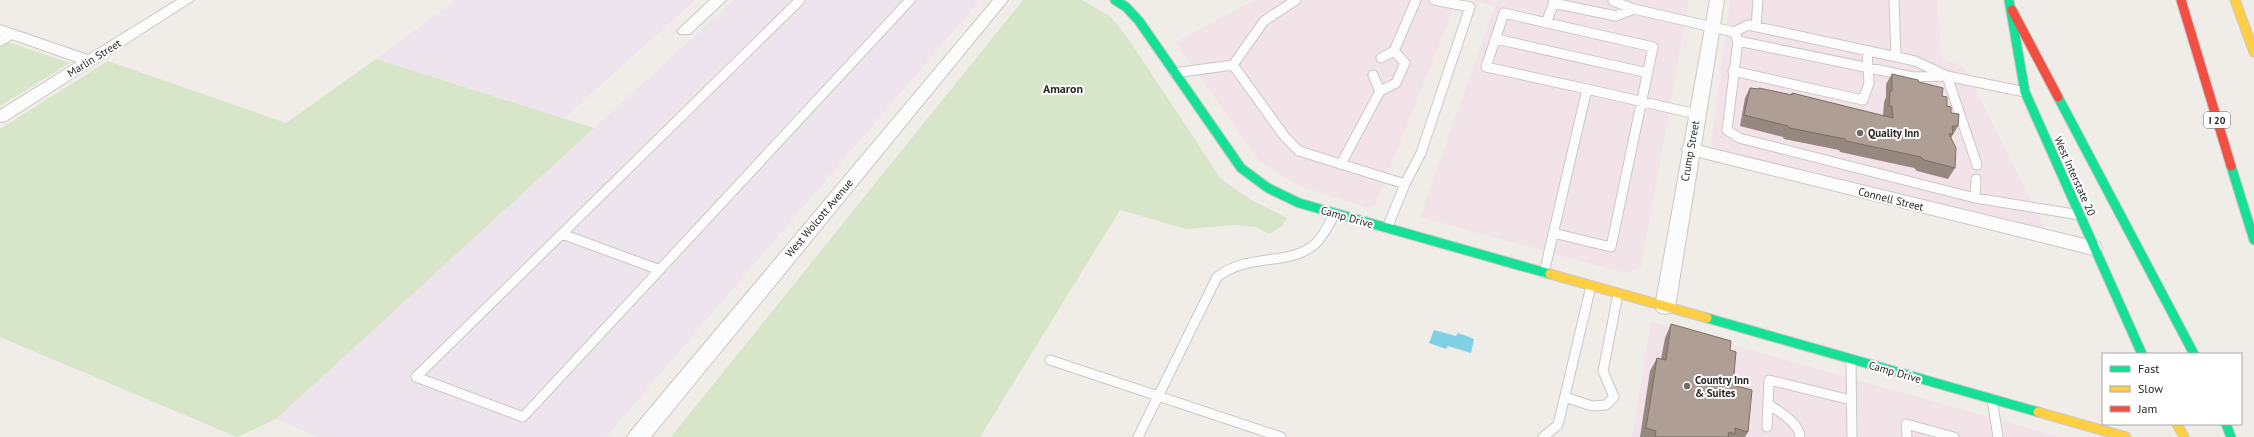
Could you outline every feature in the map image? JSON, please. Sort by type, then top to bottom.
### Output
[{"type":"main road","name":"Camp Drive","points":[[1115,0],[1126,7],[1139,21],[1240,168],[1257,182],[1277,194],[1299,203],[1618,294],[1665,304],[1851,360],[2126,437]]},
{"type":"main road","name":"West Interstate 20","points":[[2009,0],[2012,10],[2025,92],[2080,215],[2093,248],[2142,353]]},
{"type":"main road","name":"I 20","points":[[2181,0],[2254,240]]},
{"type":"main road","points":[[2235,0],[2254,52]]},
{"type":"main road","points":[[2012,10],[2193,353]]},
{"type":"main road","points":[[2178,425],[2184,437]]},
{"type":"main road","points":[[2226,425],[2232,437]]},
{"type":"street","name":"Marlin Street","points":[[0,116],[187,0]]},
{"type":"street","points":[[684,31],[719,0]]},
{"type":"street","name":"West Wolcott Avenue","points":[[638,437],[1001,0]]},
{"type":"street","name":"Crump Street","points":[[1665,304],[1690,149],[1717,0]]},
{"type":"street","points":[[4,35],[90,60]]},
{"type":"street","name":"Connell Street","points":[[1690,149],[2093,248]]},
{"type":"lane","points":[[800,0],[416,377],[523,417],[910,0]]},
{"type":"lane","points":[[1174,73],[1233,65],[1264,21],[1296,0]]},
{"type":"lane","points":[[1382,58],[1394,51],[1416,0]]},
{"type":"lane","points":[[1387,228],[1405,184],[1421,153],[1471,4],[1434,0]]},
{"type":"lane","points":[[1756,27],[1758,0]]},
{"type":"lane","points":[[1894,0],[1896,57]]},
{"type":"lane","points":[[1613,1],[1634,9],[1712,28],[1734,32],[1748,25],[1915,61],[1947,76],[1968,132],[1977,165]]},
{"type":"lane","points":[[1546,23],[1554,2],[1616,16],[1634,9]]},
{"type":"lane","points":[[1553,233],[1612,247],[1643,102],[1653,47],[1504,13],[1486,67],[1587,89],[1643,102],[1696,114]]},
{"type":"lane","points":[[1734,32],[1738,41],[1733,71],[1727,130],[1739,138],[1975,198],[2080,215]]},
{"type":"lane","points":[[1496,39],[1648,73]]},
{"type":"lane","points":[[1738,41],[1913,77],[1947,76],[2025,92]]},
{"type":"lane","points":[[1340,164],[1380,91],[1396,83],[1405,63],[1394,51]]},
{"type":"lane","points":[[1733,71],[1864,100],[1869,83],[1867,51]]},
{"type":"lane","points":[[1233,65],[1285,137],[1299,151],[1405,184]]},
{"type":"lane","points":[[1373,75],[1380,91]]},
{"type":"lane","points":[[1544,273],[1587,89]]},
{"type":"lane","points":[[1975,198],[1976,179]]},
{"type":"lane","points":[[1138,437],[1218,277],[1222,272],[1227,268],[1240,264],[1290,257],[1302,252],[1313,246],[1335,213]]},
{"type":"lane","points":[[562,234],[660,270]]},
{"type":"lane","points":[[1543,437],[1558,425],[1591,286]]},
{"type":"lane","points":[[1565,397],[1592,406],[1606,406],[1614,397],[1611,387],[1604,379],[1603,371],[1618,294]]},
{"type":"lane","points":[[1050,360],[1281,437]]},
{"type":"lane","points":[[1851,360],[1852,437]]},
{"type":"lane","points":[[1767,427],[1769,380],[1851,400]]},
{"type":"lane","points":[[1992,399],[1998,437]]},
{"type":"lane","points":[[1768,404],[1786,416],[1800,433],[1800,437]]},
{"type":"lane","points":[[1907,437],[1906,424],[1954,437]]},
{"type":"shaded area","points":[[456,0],[695,0],[564,118],[376,59]]},
{"type":"shaded area","points":[[734,0],[980,0],[606,437],[319,437],[276,419]]},
{"type":"shaded area","points":[[1254,0],[1457,0],[1375,205],[1368,208],[1301,187],[1259,161],[1176,42]]},
{"type":"shaded area","points":[[1470,0],[1689,0],[1641,267],[1625,273],[1420,217],[1495,6]]},
{"type":"shaded area","points":[[1730,0],[1937,0],[1941,58],[1964,67],[2046,230],[1717,150],[1711,144]]},
{"type":"shaded area","points":[[1651,322],[2060,437],[1632,437]]},
{"type":"green space","points":[[1023,0],[1082,0],[1111,17],[1127,37],[1221,179],[1251,200],[1287,218],[1282,226],[1269,234],[1256,227],[1235,225],[1186,229],[1120,210],[980,437],[671,437]]},
{"type":"green space","points":[[5,41],[70,63],[0,106],[0,44]]},
{"type":"green space","points":[[376,59],[594,128],[276,419],[237,437],[0,337],[0,129],[108,61],[286,123]]},
{"type":"water","points":[[1434,330],[1456,336],[1458,333],[1474,339],[1471,353],[1448,346],[1446,349],[1429,343]]},
{"type":"building","name":"Quality Inn","points":[[1892,74],[1943,88],[1942,96],[1947,97],[1947,106],[1951,107],[1951,113],[1959,114],[1958,126],[1952,126],[1953,134],[1949,134],[1956,148],[1955,168],[1924,160],[1921,157],[1790,128],[1788,126],[1744,115],[1750,88],[1759,88],[1792,95],[1792,93],[1893,118],[1892,106],[1889,106],[1890,91],[1892,91]]},
{"type":"building","name":"Country Inn & Suites","points":[[1671,324],[1731,341],[1730,350],[1736,352],[1733,385],[1752,390],[1748,432],[1735,428],[1735,434],[1729,432],[1728,437],[1655,437],[1656,431],[1646,428],[1657,358],[1666,360]]},
{"type":"traffic: fast","points":[[1115,0],[1126,7],[1139,21],[1241,168],[1268,188],[1299,203],[1550,274]]},
{"type":"traffic: fast","points":[[2009,0],[2025,92],[2142,353]]},
{"type":"traffic: fast","points":[[2058,97],[2193,353]]},
{"type":"traffic: fast","points":[[2231,166],[2254,240]]},
{"type":"traffic: fast","points":[[1707,318],[2038,412]]},
{"type":"traffic: fast","points":[[2226,425],[2231,437]]},
{"type":"traffic: slow","points":[[2235,0],[2254,52]]},
{"type":"traffic: slow","points":[[1550,274],[1707,318]]},
{"type":"traffic: slow","points":[[2038,412],[2126,437]]},
{"type":"traffic: slow","points":[[2178,425],[2184,437]]},
{"type":"traffic: jam","points":[[2181,0],[2231,166]]},
{"type":"traffic: jam","points":[[2012,10],[2058,97]]},
{"type":"place","name":"Quality Inn","points":[[1860,133]]},
{"type":"place","name":"Country Inn & Suites","points":[[1687,386]]},
{"type":"district","name":"Amaron","points":[[1063,88]]}]
